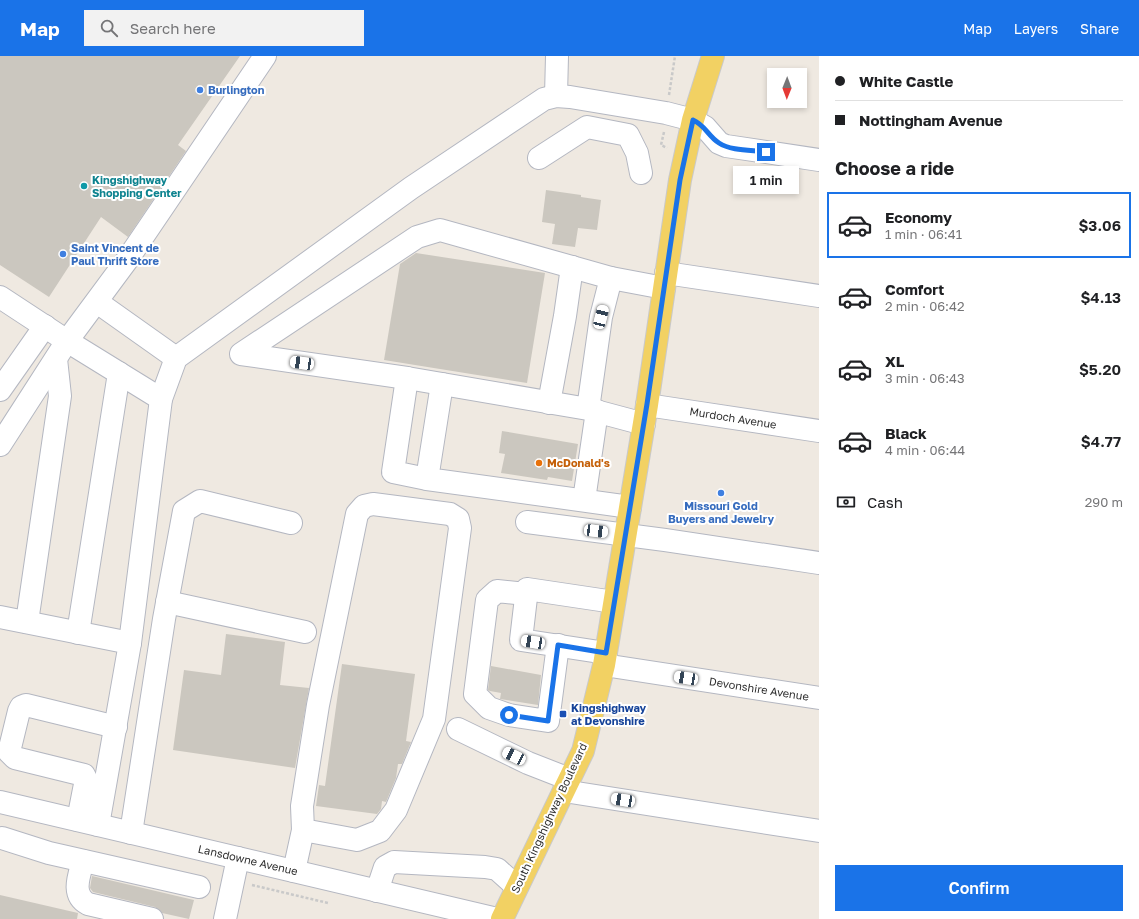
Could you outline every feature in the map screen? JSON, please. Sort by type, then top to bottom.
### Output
[{"type":"main road","name":"South Kingshighway Boulevard","points":[[502,919],[583,751],[605,659],[645,414],[680,180],[693,120],[713,56]]},
{"type":"street","points":[[0,445],[62,350],[132,254],[266,56]]},
{"type":"street","points":[[556,96],[557,56]]},
{"type":"street","points":[[88,823],[116,728],[130,643],[161,399],[176,358],[411,188],[544,99],[556,96],[666,113],[693,120],[705,128],[719,143],[726,146],[819,160]]},
{"type":"street","points":[[539,158],[588,127],[628,135],[637,153],[641,173]]},
{"type":"street","name":"Murdoch Avenue","points":[[572,267],[440,230],[417,237],[241,354],[407,378],[593,410],[819,431]]},
{"type":"street","points":[[549,403],[565,316],[572,267],[611,278],[665,281],[819,296]]},
{"type":"street","points":[[584,500],[601,317],[611,278]]},
{"type":"street","points":[[0,297],[44,326],[62,350],[119,373],[161,399]]},
{"type":"street","points":[[97,302],[176,358]]},
{"type":"street","points":[[0,390],[44,326]]},
{"type":"street","points":[[27,622],[60,396],[62,350]]},
{"type":"street","points":[[78,633],[119,373]]},
{"type":"street","points":[[407,378],[393,472],[427,479],[630,507]]},
{"type":"street","points":[[427,479],[442,384]]},
{"type":"street","points":[[0,396],[23,409]]},
{"type":"street","points":[[131,833],[167,602],[184,511],[200,501],[291,523]]},
{"type":"street","points":[[294,871],[303,830],[302,806],[318,705],[357,514],[364,506],[373,504],[450,514],[458,519],[460,528],[434,719],[396,810],[380,831],[357,840],[303,830]]},
{"type":"street","points":[[527,522],[819,563]]},
{"type":"street","points":[[558,645],[548,721],[509,715],[489,708],[475,694],[487,600],[497,591],[526,594],[527,589],[614,602]]},
{"type":"street","name":"Devonshire Avenue","points":[[526,594],[521,640],[558,645],[605,659],[819,698]]},
{"type":"street","points":[[167,602],[305,632]]},
{"type":"street","points":[[0,617],[130,643]]},
{"type":"street","points":[[88,823],[86,779],[84,775],[15,758],[9,752],[19,711],[21,707],[26,705],[116,728]]},
{"type":"street","points":[[458,729],[528,763],[566,785],[819,831]]},
{"type":"street","points":[[1,838],[10,833],[8,804]]},
{"type":"street","name":"Lansdowne Avenue","points":[[8,804],[497,919]]},
{"type":"street","points":[[1,838],[49,853],[199,887]]},
{"type":"street","points":[[225,919],[238,858]]},
{"type":"street","points":[[83,861],[77,886],[77,892],[83,901],[88,904],[152,919]]},
{"type":"street","points":[[377,891],[385,867],[394,862],[485,867],[497,870],[517,887]]},
{"type":"path","points":[[671,82],[675,56]]},
{"type":"path","points":[[245,884],[328,903]]},
{"type":"building","name":"Kingshighway Shopping Center","points":[[0,56],[240,56],[178,145],[186,151],[128,237],[101,217],[49,297],[0,265]]},
{"type":"building","points":[[546,190],[581,195],[581,197],[601,200],[597,230],[578,228],[575,247],[552,244],[555,224],[542,222]]},
{"type":"building","points":[[416,253],[545,273],[527,383],[384,360],[400,264]]},
{"type":"building","name":"McDonald's","points":[[502,431],[578,444],[572,481],[548,477],[547,480],[501,473],[505,454],[499,453]]},
{"type":"building","points":[[226,634],[285,642],[280,685],[309,688],[295,768],[173,750],[184,670],[221,675]]},
{"type":"building","points":[[342,664],[415,674],[406,741],[411,742],[402,764],[398,764],[396,778],[386,802],[382,801],[381,809],[377,814],[316,806],[319,785],[325,786]]},
{"type":"building","points":[[491,666],[541,675],[538,705],[500,699],[501,693],[488,690]]},
{"type":"building","points":[[92,876],[194,900],[189,919],[162,913],[155,907],[93,892],[90,888]]},
{"type":"building","points":[[0,895],[78,913],[77,919],[0,919]]},
{"type":"place","name":"Burlington","points":[[200,90]]},
{"type":"place","name":"Kingshighway Shopping Center","points":[[84,186]]},
{"type":"place","name":"Saint Vincent de Paul Thrift Store","points":[[63,254]]},
{"type":"place","name":"McDonald's","points":[[539,463]]},
{"type":"place","name":"Missouri Gold Buyers and Jewelry","points":[[721,493]]},
{"type":"place","name":"Kingshighway at Devonshire","points":[[563,714]]},
{"type":"route","points":[[509,715],[548,721],[558,645],[606,653],[647,404],[680,180],[693,120],[705,128],[719,143],[734,148],[766,152]]}]
